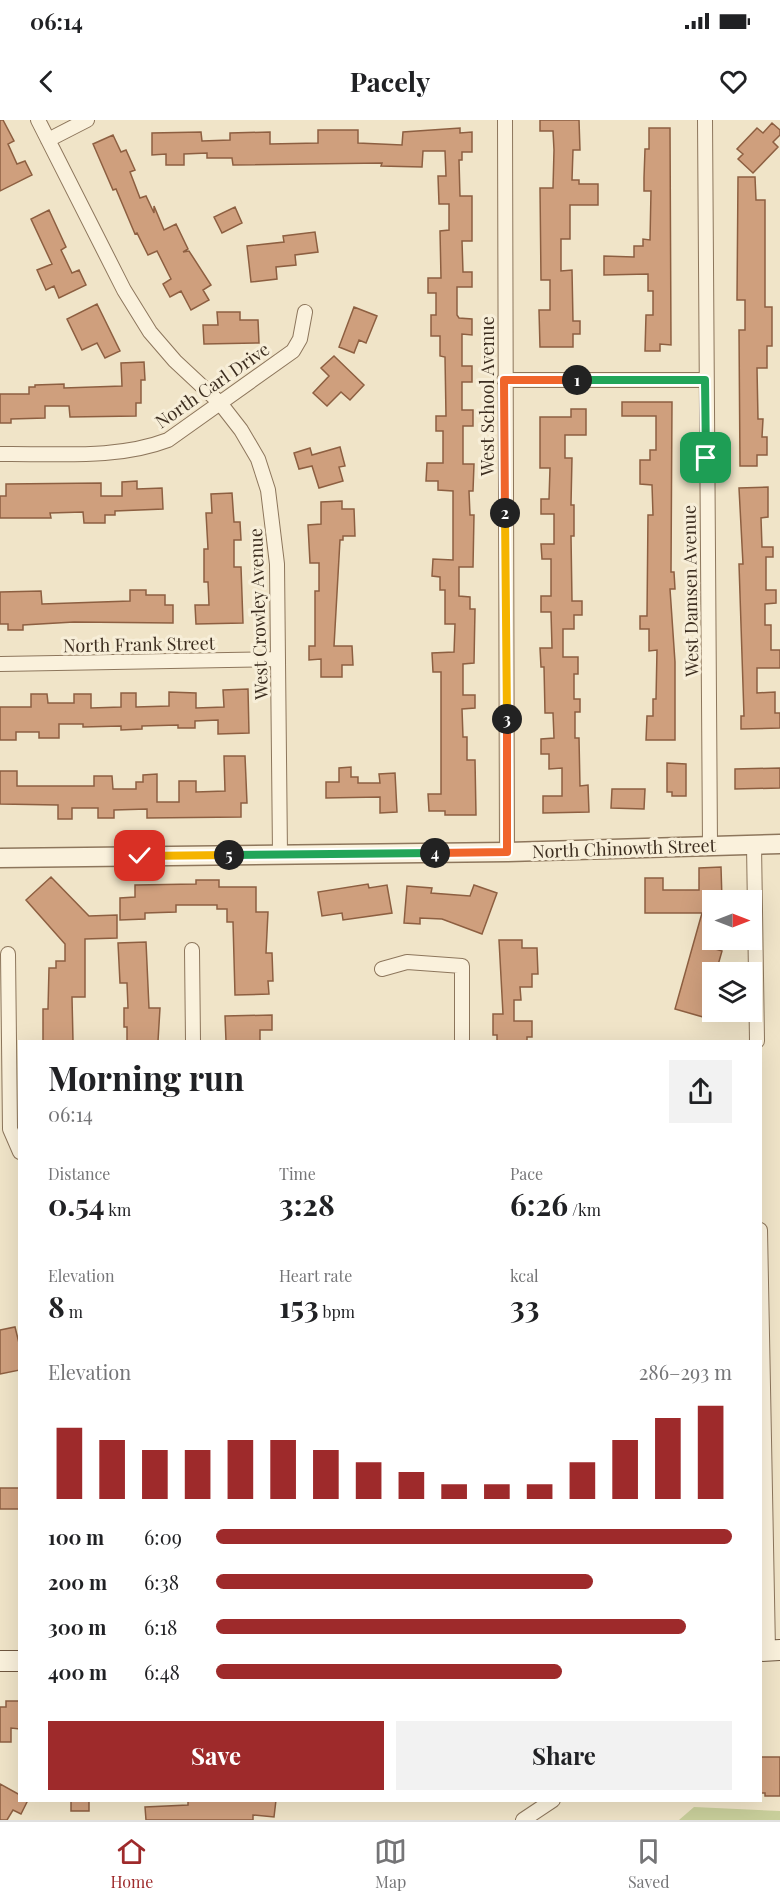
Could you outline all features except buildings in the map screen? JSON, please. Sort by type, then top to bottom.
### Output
[{"type":"main road","points":[[0,1661],[18,1661]]},
{"type":"street","name":"West Crowley Avenue","points":[[38,120],[124,290],[150,332],[176,361],[220,403],[241,430],[258,459],[268,490],[277,564],[280,854]]},
{"type":"street","points":[[48,140],[87,120]]},
{"type":"street","name":"West School Avenue","points":[[506,120],[504,380],[507,852]]},
{"type":"street","name":"West Damsen Avenue","points":[[705,120],[710,845]]},
{"type":"street","name":"North Carl Drive","points":[[0,454],[118,452],[146,448],[168,440],[293,351],[300,339],[305,312]]},
{"type":"street","points":[[504,380],[705,380]]},
{"type":"street","name":"North Frank Street","points":[[0,664],[278,659]]},
{"type":"street","name":"North Chinowth Street","points":[[0,858],[634,850],[710,845],[780,844]]},
{"type":"street","points":[[754,845],[758,1040]]},
{"type":"street","points":[[192,950],[193,1040]]},
{"type":"street","points":[[8,954],[10,1129],[18,1147]]},
{"type":"street","points":[[382,969],[407,962],[462,966],[462,1040]]},
{"type":"street","points":[[762,1415],[763,1555],[770,1650]]},
{"type":"street","points":[[523,1820],[550,1802]]},
{"type":"green space","points":[[694,1807],[780,1811],[780,1820],[679,1820]]},
{"type":"route","points":[[140,856],[507,852],[504,380],[705,380],[706,458]]}]
